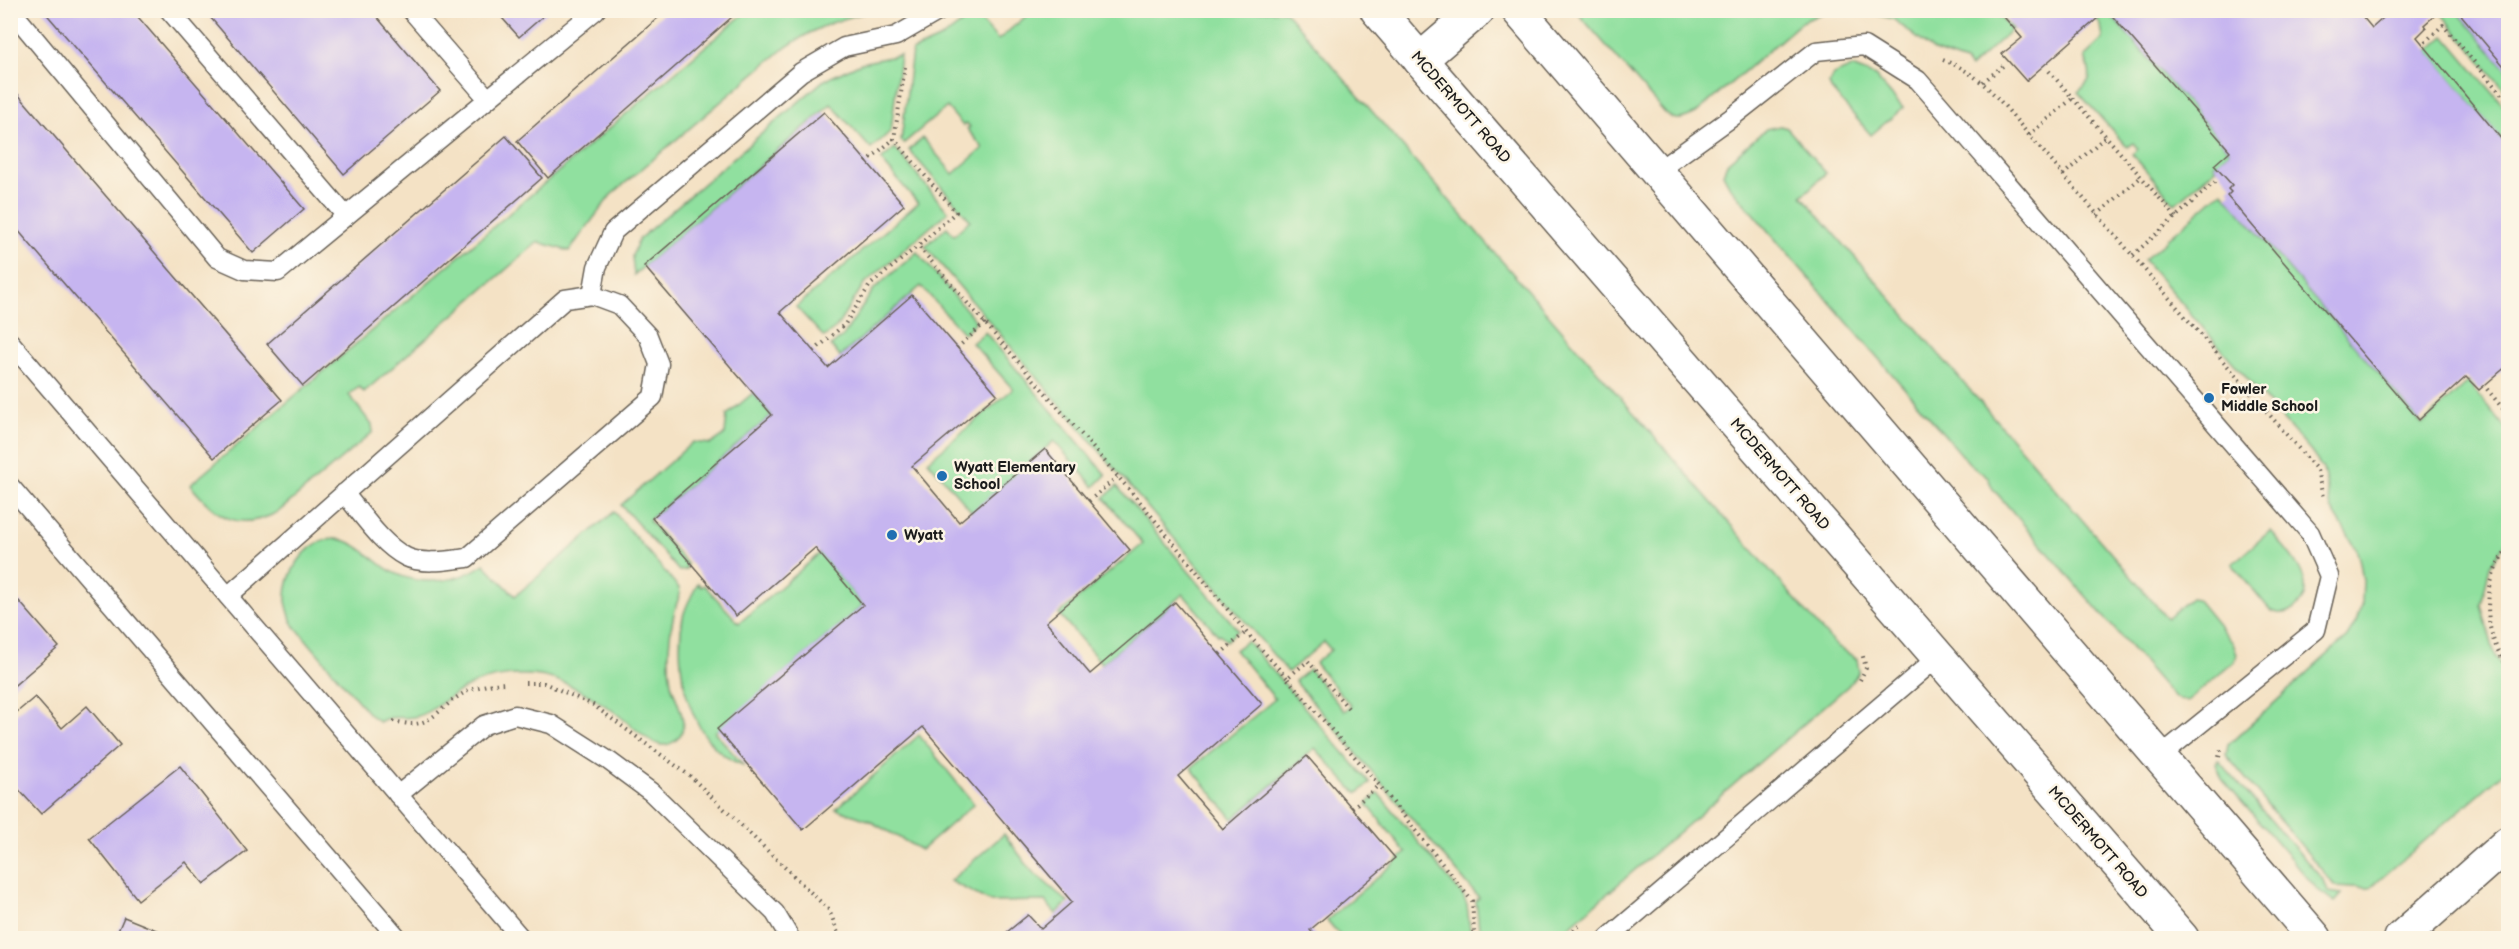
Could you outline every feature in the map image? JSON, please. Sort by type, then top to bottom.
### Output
[{"type":"main road","name":"MCDERMOTT ROAD","points":[[1377,10],[2182,939]]},
{"type":"main road","points":[[1420,60],[1478,10]]},
{"type":"main road","points":[[1518,10],[2315,939]]},
{"type":"main road","points":[[2401,939],[2508,843]]},
{"type":"lane","points":[[11,10],[218,258],[244,270],[278,272],[596,10]]},
{"type":"lane","points":[[169,10],[346,216]]},
{"type":"lane","points":[[411,10],[488,99]]},
{"type":"lane","points":[[592,295],[597,267],[613,232],[792,80],[844,47],[896,36],[941,10]]},
{"type":"lane","points":[[1656,172],[1731,118],[1816,51],[1864,46],[1918,80],[2310,533],[2329,576],[2316,630],[2159,757]]},
{"type":"lane","points":[[228,596],[344,493],[565,299],[592,295],[619,305],[648,336],[659,364],[653,397],[467,558],[440,562],[408,558],[383,538],[344,493]]},
{"type":"lane","points":[[10,342],[521,939]]},
{"type":"lane","points":[[10,486],[398,939]]},
{"type":"lane","points":[[1608,939],[1938,657]]},
{"type":"lane","points":[[398,795],[484,725],[515,716],[551,724],[609,761],[651,792],[775,913],[790,939]]},
{"type":"path","points":[[2425,42],[2443,25],[2508,102]]},
{"type":"path","points":[[866,162],[894,139],[910,28]]},
{"type":"path","points":[[1983,82],[2004,64]]},
{"type":"path","points":[[2049,71],[2176,217]]},
{"type":"path","points":[[2029,135],[2073,98]]},
{"type":"path","points":[[2063,175],[2106,136]]},
{"type":"path","points":[[814,351],[845,324],[870,285],[956,212],[894,139]]},
{"type":"path","points":[[2097,214],[2141,177]]},
{"type":"path","points":[[2133,255],[2217,180]]},
{"type":"path","points":[[918,246],[1379,785],[1472,901],[1474,931],[1477,939]]},
{"type":"path","points":[[957,348],[985,322]]},
{"type":"path","points":[[2487,389],[2508,415]]},
{"type":"path","points":[[1089,501],[1117,477]]},
{"type":"path","points":[[2508,548],[2496,564],[2488,599],[2495,641],[2508,666]]},
{"type":"path","points":[[1220,654],[1246,632]]},
{"type":"path","points":[[1287,678],[1308,661],[1348,708]]},
{"type":"path","points":[[1352,808],[1379,785]]},
{"type":"green space","points":[[747,11],[871,11],[824,26],[782,50],[611,195],[569,251],[538,242],[364,392],[359,387],[349,395],[372,425],[373,432],[278,512],[251,521],[229,518],[209,506],[190,485]]},
{"type":"green space","points":[[1032,11],[1285,11],[1834,644],[1857,659],[1859,672],[1848,686],[1556,938],[1515,938],[1512,934],[1504,938],[1484,938],[1479,929],[1476,901],[1479,898],[1295,681],[1309,669],[1344,711],[1351,706],[1315,663],[1331,650],[1324,642],[1288,672],[925,246],[947,227],[954,235],[970,220],[909,150],[923,138],[953,174],[983,148],[967,129],[970,127],[966,123],[963,126],[947,107],[904,143],[901,141],[912,51],[943,37],[973,15],[976,15],[998,40]]},
{"type":"green space","points":[[1576,11],[1827,11],[1802,22],[1696,113],[1680,119],[1665,113]]},
{"type":"green space","points":[[1862,11],[1993,11],[2012,29],[1970,68],[1965,62],[1934,51],[1893,19]]},
{"type":"green space","points":[[2107,11],[2230,151],[2214,165],[2216,168],[2175,204],[2132,154],[2138,149],[2133,143],[2127,147],[2078,92],[2090,76],[2085,56],[2103,39],[2101,25],[2097,20]]},
{"type":"green space","points":[[2457,11],[2508,71],[2508,94],[2440,12]]},
{"type":"green space","points":[[2445,36],[2508,111],[2508,147],[2428,51]]},
{"type":"green space","points":[[900,55],[891,131],[871,149],[831,104],[634,275],[632,256],[639,239],[823,81],[861,63]]},
{"type":"green space","points":[[1852,67],[1875,76],[1903,108],[1871,135],[1831,89],[1829,83],[1833,75]]},
{"type":"green space","points":[[1780,126],[1787,128],[1826,173],[1802,196],[2167,618],[2191,598],[2197,599],[2233,643],[2237,655],[2234,662],[2187,701],[2175,698],[2170,693],[1993,489],[1988,478],[1969,463],[1730,187],[1723,174],[1728,162],[1766,129]]},
{"type":"green space","points":[[895,148],[948,212],[864,284],[836,328],[824,337],[796,307],[918,203],[881,160]]},
{"type":"green space","points":[[2222,191],[2422,424],[2468,382],[2508,431],[2508,539],[2490,566],[2481,605],[2495,655],[2508,675],[2508,769],[2370,888],[2335,886],[2226,755],[2228,745],[2347,637],[2356,622],[2362,603],[2363,581],[2356,548],[2331,508],[2323,469],[2311,452],[2144,260]]},
{"type":"green space","points":[[917,252],[976,321],[964,334],[921,286],[840,357],[831,346],[843,336],[874,289]]},
{"type":"green space","points":[[985,332],[1106,475],[1094,487],[1054,441],[972,512],[928,461],[1013,389],[972,343]]},
{"type":"green space","points":[[753,393],[772,415],[649,520],[687,564],[686,570],[679,571],[621,505],[693,442],[711,444],[725,434],[727,415]]},
{"type":"green space","points":[[1117,486],[1238,630],[1226,641],[1220,634],[1218,635],[1183,594],[1102,664],[1059,614],[1143,544],[1104,498]]},
{"type":"green space","points":[[614,512],[679,588],[680,594],[671,626],[669,661],[671,683],[682,714],[683,726],[679,737],[674,742],[661,745],[656,743],[592,697],[553,679],[531,675],[485,680],[459,691],[418,716],[394,717],[379,722],[369,714],[292,623],[286,601],[289,580],[299,560],[306,552],[324,541],[335,539],[347,541],[390,570],[417,580],[445,580],[459,577],[484,564],[515,596]]},
{"type":"green space","points":[[2270,531],[2293,558],[2304,580],[2305,590],[2302,601],[2293,610],[2285,613],[2271,611],[2232,564]]},
{"type":"green space","points":[[820,553],[863,605],[715,732],[743,765],[725,755],[709,741],[689,703],[683,681],[680,637],[685,609],[698,583],[701,587],[704,585],[739,623]]},
{"type":"green space","points":[[1247,641],[1370,783],[1358,793],[1315,748],[1233,819],[1191,768],[1275,699],[1235,650]]},
{"type":"green space","points":[[919,735],[974,804],[921,850],[868,820],[836,809]]},
{"type":"green space","points":[[2218,760],[2324,881],[2328,892],[2342,894],[2335,902],[2318,890],[2222,779],[2216,764]]},
{"type":"green space","points":[[1378,793],[1463,896],[1467,905],[1471,938],[1342,938],[1327,920],[1406,853],[1367,804]]},
{"type":"green space","points":[[1004,834],[1031,870],[1068,902],[1056,914],[1045,901],[991,902],[950,881]]},
{"type":"building","points":[[43,10],[132,10],[304,209],[253,253]]},
{"type":"building","points":[[204,10],[371,10],[440,91],[344,174]]},
{"type":"building","points":[[495,10],[550,10],[519,37]]},
{"type":"building","points":[[667,10],[740,10],[548,178],[517,141]]},
{"type":"building","points":[[1998,10],[2107,10],[2026,81],[2002,54],[2022,38]]},
{"type":"building","points":[[2107,10],[2357,10],[2372,28],[2392,10],[2441,10],[2424,25],[2426,28],[2417,37],[2508,147],[2508,365],[2479,390],[2466,377],[2419,420],[2227,196],[2231,192],[2228,189],[2232,185],[2214,165],[2230,151]]},
{"type":"building","points":[[2457,10],[2508,10],[2508,71]]},
{"type":"building","points":[[10,85],[282,400],[214,458],[10,221]]},
{"type":"building","name":"Wyatt","points":[[824,112],[904,205],[780,312],[828,368],[912,295],[997,394],[912,466],[959,522],[1045,449],[1130,550],[1046,622],[1090,674],[1175,602],[1262,704],[1178,776],[1223,829],[1307,756],[1395,858],[1310,930],[1317,938],[1013,938],[1007,932],[1028,915],[1041,929],[1072,902],[923,727],[803,830],[717,729],[863,605],[815,548],[736,616],[652,518],[772,415],[644,266]]},
{"type":"building","points":[[506,136],[542,178],[303,386],[267,344]]},
{"type":"building","points":[[19,601],[59,647],[10,689],[10,609]]},
{"type":"building","points":[[35,697],[62,728],[87,706],[120,745],[41,814],[10,780],[10,718]]},
{"type":"building","points":[[180,766],[247,851],[204,884],[186,862],[138,900],[89,838]]},
{"type":"building","points":[[124,917],[176,938],[115,938]]},
{"type":"place","name":"Fowler Middle School","points":[[2209,398]]},
{"type":"place","name":"Wyatt Elementary School","points":[[942,476]]},
{"type":"place","name":"Wyatt","points":[[892,535]]}]
